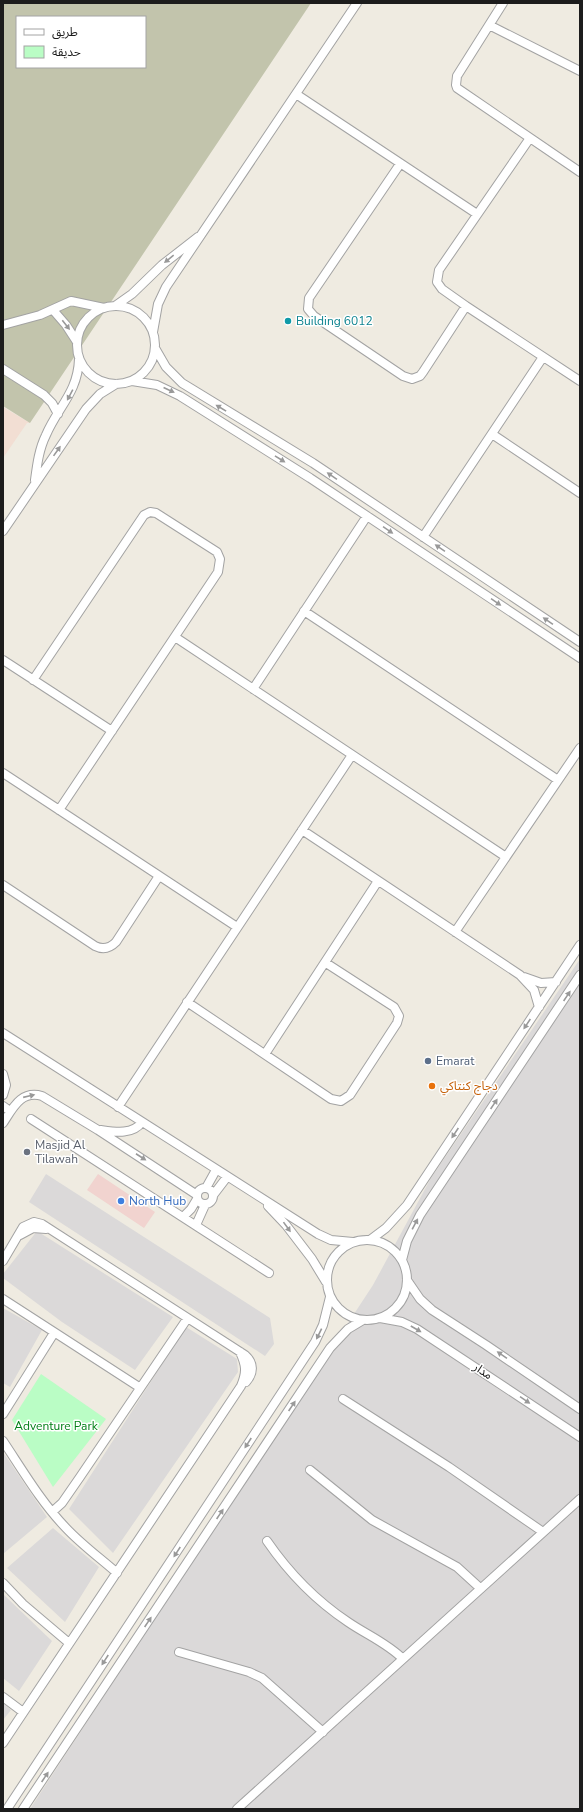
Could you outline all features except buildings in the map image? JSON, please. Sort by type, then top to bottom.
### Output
[{"type":"street","points":[[132,381],[148,367],[154,356],[155,348],[153,332],[155,313],[161,295],[357,3]]},
{"type":"street","points":[[503,3],[457,76],[456,84],[460,92],[580,172]]},
{"type":"street","points":[[489,25],[580,71]]},
{"type":"street","points":[[296,94],[476,214]]},
{"type":"street","points":[[530,138],[476,214],[440,270],[437,282],[442,289],[466,306],[580,381]]},
{"type":"street","points":[[400,164],[313,292],[308,302],[308,310],[314,316],[377,359],[407,378],[412,379],[420,376],[423,372],[466,306]]},
{"type":"street","points":[[115,306],[132,294],[162,264],[200,236]]},
{"type":"street","points":[[3,325],[28,319],[53,310],[71,301],[104,308]]},
{"type":"street","points":[[34,483],[42,443],[50,426],[70,396],[75,384],[79,358],[77,342],[79,332],[85,321],[96,311],[104,308],[115,306],[127,307],[138,312],[147,321],[153,332]]},
{"type":"street","points":[[53,310],[66,325],[77,342]]},
{"type":"street","points":[[155,348],[166,367],[182,383],[314,464],[580,642]]},
{"type":"street","points":[[423,537],[543,356]]},
{"type":"street","points":[[79,358],[88,372],[94,377],[105,382],[117,384]]},
{"type":"street","points":[[3,369],[44,395],[52,403],[58,414]]},
{"type":"street","points":[[3,531],[34,483],[86,409],[100,394],[117,384],[132,381],[157,385],[173,392],[367,516],[580,658]]},
{"type":"street","points":[[492,434],[580,493]]},
{"type":"street","points":[[33,680],[141,517],[150,512],[159,514],[213,549],[220,559],[218,572],[59,810]]},
{"type":"street","points":[[253,689],[367,516]]},
{"type":"street","points":[[304,611],[558,780]]},
{"type":"street","points":[[175,637],[506,858]]},
{"type":"street","points":[[3,660],[112,731]]},
{"type":"street","points":[[455,932],[580,748]]},
{"type":"street","points":[[118,1107],[352,755]]},
{"type":"street","points":[[3,773],[237,927]]},
{"type":"street","points":[[302,830],[520,976],[534,990],[539,1007]]},
{"type":"street","points":[[3,885],[95,946],[103,948],[110,947],[116,942],[159,876]]},
{"type":"street","points":[[265,1054],[326,963],[378,881]]},
{"type":"street","points":[[370,1240],[390,1224],[407,1205],[580,945]]},
{"type":"street","points":[[187,1002],[334,1101],[345,1100],[350,1095],[397,1023],[399,1016],[394,1007],[326,963]]},
{"type":"street","points":[[520,976],[541,983],[556,982]]},
{"type":"street","points":[[402,1260],[409,1237],[420,1215],[580,976]]},
{"type":"street","points":[[3,1033],[318,1234],[331,1240],[353,1242],[370,1240],[389,1246],[402,1260],[407,1280],[405,1292],[400,1303],[391,1312],[380,1318],[363,1320],[352,1317],[341,1311],[330,1297],[326,1282],[312,1259],[281,1219],[269,1207],[248,1194],[237,1183]]},
{"type":"street","points":[[3,1074],[6,1085],[3,1096]]},
{"type":"street","points":[[3,1123],[21,1098],[31,1094],[36,1094],[46,1098],[98,1130],[197,1197],[200,1203],[205,1204],[212,1201],[214,1194],[227,1177]]},
{"type":"street","points":[[3,1106],[10,1112]]},
{"type":"street","points":[[31,1119],[269,1272]]},
{"type":"street","points":[[98,1130],[131,1131],[138,1128],[142,1122]]},
{"type":"street","points":[[183,1217],[191,1209],[199,1191],[206,1188],[216,1170]]},
{"type":"street","points":[[206,1188],[212,1190],[214,1194]]},
{"type":"street","points":[[196,1226],[205,1204]]},
{"type":"street","points":[[3,1261],[23,1227],[30,1222],[38,1222],[186,1319],[240,1352],[248,1358],[252,1368],[249,1378],[241,1386],[3,1743]]},
{"type":"street","points":[[326,1282],[328,1269],[333,1258],[341,1248],[353,1242]]},
{"type":"street","name":"مدار","points":[[407,1280],[420,1299],[432,1310],[502,1355],[580,1409]]},
{"type":"street","points":[[7,1809],[315,1342],[325,1321],[330,1297]]},
{"type":"street","points":[[3,1299],[54,1334],[140,1387]]},
{"type":"street","name":"مدار","points":[[380,1318],[402,1322],[417,1329],[580,1437]]},
{"type":"street","points":[[52,1512],[59,1506],[71,1490],[186,1319]]},
{"type":"street","points":[[23,1809],[330,1348],[348,1329],[363,1320]]},
{"type":"street","points":[[3,1414],[54,1334]]},
{"type":"street","points":[[343,1399],[449,1466],[543,1532]]},
{"type":"street","points":[[3,1441],[26,1478],[52,1512],[83,1545],[117,1573]]},
{"type":"street","points":[[310,1470],[372,1520],[457,1567],[480,1588]]},
{"type":"street","points":[[237,1809],[580,1499]]},
{"type":"street","points":[[267,1541],[294,1577],[324,1605],[350,1624],[388,1646],[403,1659]]},
{"type":"street","points":[[3,1583],[24,1604],[69,1643]]},
{"type":"street","points":[[179,1652],[249,1672],[262,1678],[323,1732]]},
{"type":"street","points":[[3,1697],[23,1712]]},
{"type":"shaded area","points":[[3,3],[311,3],[30,423],[3,406]]},
{"type":"shaded area","points":[[3,407],[30,423],[27,423],[3,458]]},
{"type":"shaded area","points":[[580,959],[580,1809],[30,1809],[373,1285],[431,1178]]},
{"type":"shaded area","points":[[46,1174],[270,1318],[274,1344],[265,1356],[29,1202]]},
{"type":"shaded area","name":"North Hub","points":[[98,1174],[155,1212],[144,1228],[87,1190]]},
{"type":"shaded area","points":[[37,1231],[173,1317],[135,1370],[62,1322],[3,1278],[3,1274]]},
{"type":"shaded area","points":[[3,1308],[42,1330],[10,1387],[3,1383]]},
{"type":"shaded area","points":[[186,1327],[237,1359],[238,1372],[113,1553],[69,1509]]},
{"type":"shaded area","points":[[3,1452],[47,1517],[3,1554]]},
{"type":"shaded area","points":[[53,1528],[99,1567],[65,1622],[7,1568]]},
{"type":"shaded area","points":[[3,1594],[52,1641],[19,1691],[3,1678]]},
{"type":"shaded area","points":[[3,1703],[11,1710],[3,1720]]},
{"type":"green space","name":"Adventure Park","points":[[41,1374],[106,1419],[53,1487],[12,1420]]},
{"type":"place","name":"Building 6012","points":[[288,321]]},
{"type":"place","name":"Emarat","points":[[428,1061]]},
{"type":"place","name":"دجاج كنتاكي","points":[[432,1086]]},
{"type":"place","name":"Masjid Al Tilawah","points":[[27,1152]]},
{"type":"place","name":"North Hub","points":[[121,1201]]}]
